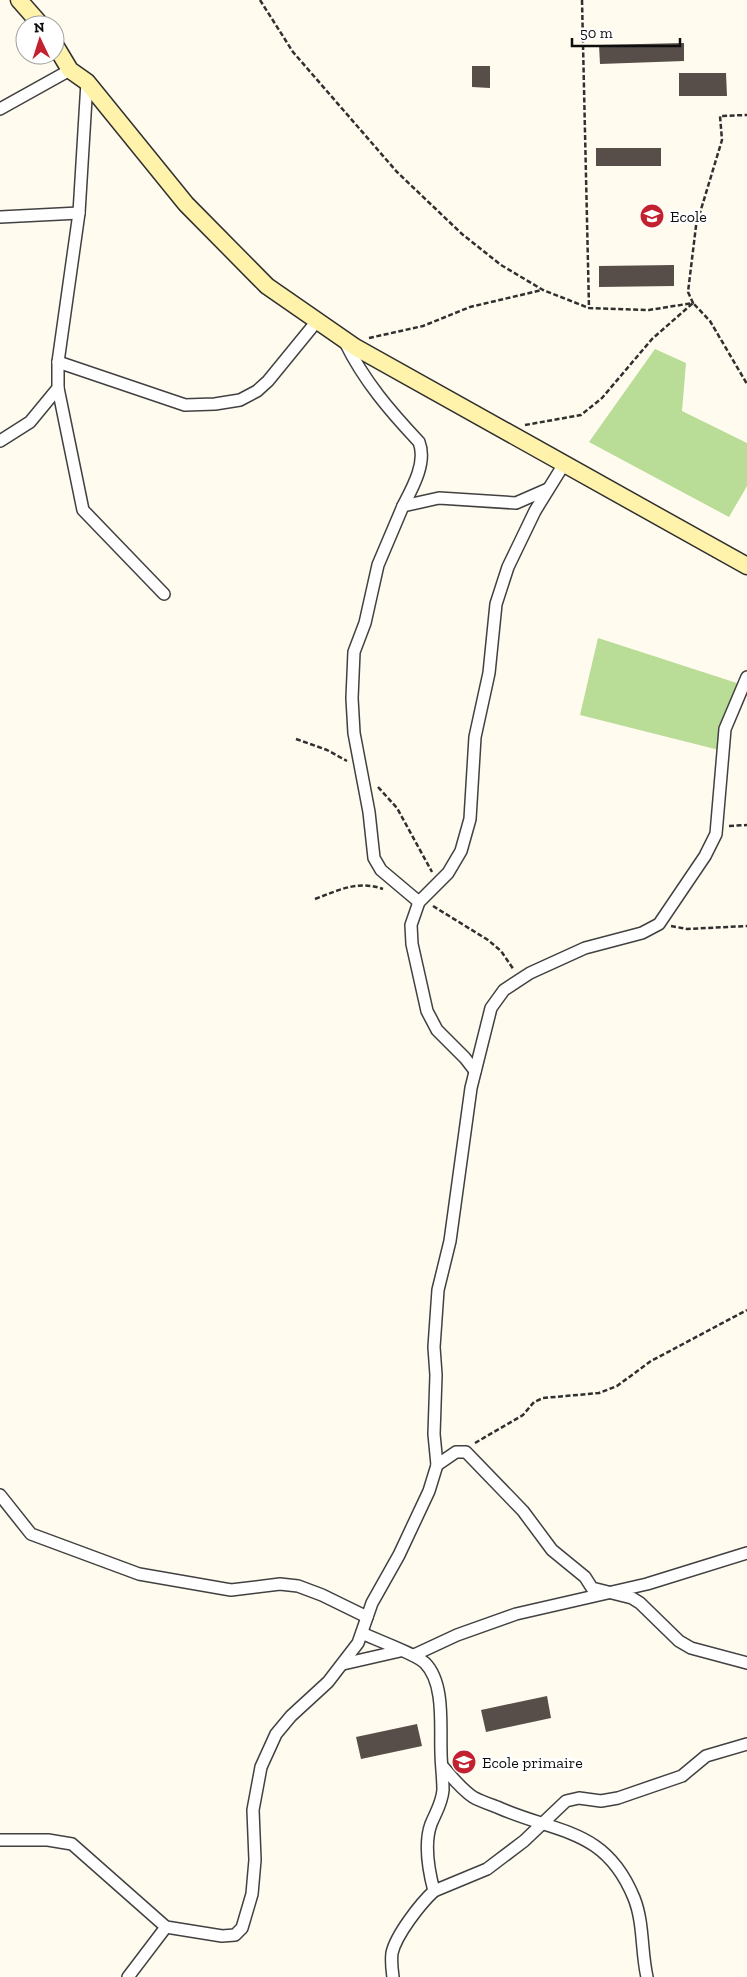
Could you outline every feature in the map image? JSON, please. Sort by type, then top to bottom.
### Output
[{"type":"street","points":[[19,0],[32,15]]},
{"type":"street","points":[[65,62],[70,70],[87,82],[186,204],[267,286],[344,339],[747,566]]},
{"type":"street","points":[[0,109],[70,70]]},
{"type":"street","points":[[87,82],[79,213],[58,362],[58,388],[84,510],[164,594]]},
{"type":"street","points":[[0,217],[79,213]]},
{"type":"street","points":[[58,362],[186,405],[223,403],[240,400],[257,391],[317,321]]},
{"type":"street","points":[[344,339],[358,369],[375,393],[419,442],[422,449],[422,458],[417,476],[378,565],[365,623],[354,652],[352,698],[354,733],[369,812],[374,858],[381,870],[419,902]]},
{"type":"street","points":[[0,441],[30,422],[58,388]]},
{"type":"street","points":[[475,1072],[465,1058],[437,1030],[428,1011],[412,944],[411,925],[419,902],[448,873],[461,852],[470,819],[475,737],[489,674],[496,604],[508,567],[548,489],[564,464]]},
{"type":"street","points":[[403,506],[439,498],[516,503],[548,489]]},
{"type":"street","points":[[0,1840],[48,1840],[72,1844],[166,1927],[222,1936],[235,1935],[242,1928],[252,1894],[255,1860],[253,1810],[261,1767],[276,1734],[291,1716],[328,1682],[343,1664],[362,1633],[367,1617],[429,1491],[437,1465],[434,1434],[436,1375],[434,1347],[438,1290],[450,1241],[475,1072],[491,1008],[504,990],[530,973],[585,948],[642,933],[659,924],[705,856],[717,827],[725,729],[746,682]]},
{"type":"street","points":[[437,1465],[462,1450],[523,1511],[552,1550],[585,1577],[592,1588],[613,1592],[640,1602],[679,1641],[691,1648],[747,1663]]},
{"type":"street","points":[[0,1495],[31,1534],[139,1574],[231,1590],[280,1584],[298,1586],[322,1595],[367,1617]]},
{"type":"street","points":[[414,1655],[457,1635],[516,1614],[613,1592],[747,1553]]},
{"type":"street","points":[[362,1633],[400,1651],[414,1655],[426,1663],[433,1677],[438,1696],[440,1753],[443,1767],[443,1797],[431,1825],[429,1837],[431,1878],[434,1891]]},
{"type":"street","points":[[343,1664],[400,1651]]},
{"type":"street","points":[[394,1977],[392,1959],[395,1946],[421,1905],[434,1891],[487,1869],[543,1824],[566,1801],[579,1798],[601,1801],[618,1798],[682,1776],[706,1756],[747,1744]]},
{"type":"street","points":[[443,1767],[473,1797],[513,1814],[574,1832],[594,1845],[614,1864],[629,1888],[637,1909],[647,1977]]},
{"type":"street","points":[[128,1977],[166,1927]]},
{"type":"path","points":[[260,0],[293,52],[397,172],[462,234],[501,265],[543,290],[590,308],[649,310],[693,303]]},
{"type":"path","points":[[582,0],[590,308]]},
{"type":"path","points":[[747,115],[720,116],[722,140],[696,226],[688,292],[693,303],[710,321],[747,384]]},
{"type":"path","points":[[344,339],[372,338],[423,326],[470,308],[543,290]]},
{"type":"path","points":[[502,429],[581,415],[602,398],[652,340],[693,303]]},
{"type":"path","points":[[717,827],[747,825]]},
{"type":"path","points":[[659,924],[686,929],[747,926]]},
{"type":"path","points":[[462,1450],[523,1415],[534,1402],[543,1398],[599,1393],[617,1386],[651,1362],[747,1310]]},
{"type":"green space","points":[[655,349],[686,363],[682,411],[747,443],[747,486],[729,517],[589,442]]},
{"type":"green space","points":[[598,638],[743,685],[723,751],[580,715]]},
{"type":"building","points":[[684,43],[684,61],[600,64],[599,45]]},
{"type":"building","points":[[472,66],[490,66],[490,88],[472,87]]},
{"type":"building","points":[[679,73],[726,73],[727,96],[679,96]]},
{"type":"building","points":[[596,148],[661,148],[661,166],[596,166]]},
{"type":"building","points":[[674,265],[674,286],[599,287],[599,266]]},
{"type":"building","points":[[547,1696],[551,1718],[486,1732],[481,1710]]},
{"type":"building","points":[[417,1724],[422,1746],[361,1759],[356,1737]]},
{"type":"place","name":"Ecole","points":[[652,216]]},
{"type":"place","name":"Ecole primaire","points":[[464,1762]]}]
